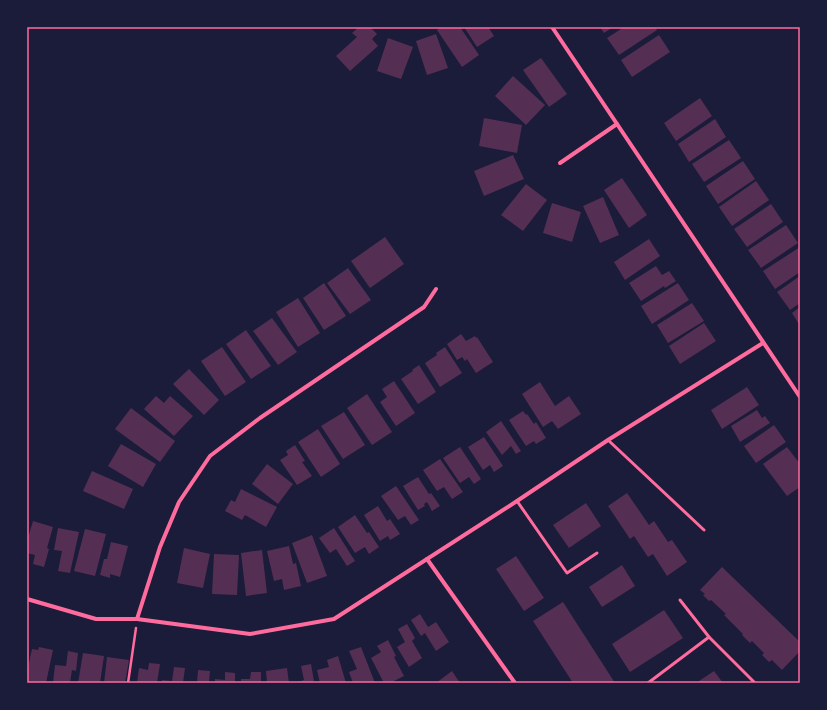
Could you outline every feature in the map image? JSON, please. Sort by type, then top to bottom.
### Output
[{"type":"street","points":[[552,27],[800,397]]},
{"type":"street","points":[[560,163],[617,124]]},
{"type":"street","points":[[137,619],[160,547],[179,502],[210,456],[260,418],[424,307],[436,289]]},
{"type":"street","points":[[27,598],[96,619],[137,619],[250,634],[334,619],[517,501],[608,440],[763,343]]},
{"type":"street","points":[[427,559],[515,683]]},
{"type":"lane","points":[[608,440],[704,530]]},
{"type":"lane","points":[[517,501],[567,574],[597,553]]},
{"type":"lane","points":[[680,600],[709,637],[755,683]]},
{"type":"lane","points":[[648,683],[709,637]]},
{"type":"path","points":[[128,683],[137,619]]},
{"type":"building","points":[[359,27],[370,27],[377,34],[372,39],[378,46],[350,71],[336,56],[357,37],[352,33]]},
{"type":"building","points":[[441,27],[460,27],[479,55],[462,67],[437,30]]},
{"type":"building","points":[[464,27],[488,27],[494,36],[477,47]]},
{"type":"building","points":[[600,27],[613,27],[604,33]]},
{"type":"building","points":[[624,27],[655,27],[657,30],[619,55],[607,38]]},
{"type":"building","points":[[436,34],[448,68],[427,75],[416,41]]},
{"type":"building","points":[[659,35],[670,52],[632,77],[621,60]]},
{"type":"building","points":[[388,38],[413,47],[401,79],[377,71]]},
{"type":"building","points":[[541,58],[567,94],[549,107],[523,70]]},
{"type":"building","points":[[513,76],[545,105],[526,125],[495,96]]},
{"type":"building","points":[[700,98],[712,116],[676,141],[664,123]]},
{"type":"building","points":[[484,118],[522,125],[517,153],[479,146]]},
{"type":"building","points":[[715,119],[726,137],[689,162],[678,144]]},
{"type":"building","points":[[729,140],[741,158],[704,182],[692,164]]},
{"type":"building","points":[[513,155],[524,179],[484,196],[474,171]]},
{"type":"building","points":[[743,161],[755,179],[718,204],[706,186]]},
{"type":"building","points":[[622,178],[647,215],[629,228],[604,190]]},
{"type":"building","points":[[756,181],[769,200],[732,226],[719,207]]},
{"type":"building","points":[[526,184],[547,200],[523,231],[501,215]]},
{"type":"building","points":[[603,197],[619,235],[600,243],[583,206]]},
{"type":"building","points":[[552,203],[581,212],[572,242],[543,233]]},
{"type":"building","points":[[771,204],[783,222],[747,247],[734,229]]},
{"type":"building","points":[[786,225],[798,243],[761,268],[748,250]]},
{"type":"building","points":[[385,237],[404,264],[370,288],[351,261]]},
{"type":"building","points":[[649,239],[660,256],[625,280],[614,262]]},
{"type":"building","points":[[800,247],[800,272],[775,289],[763,271]]},
{"type":"building","points":[[656,266],[662,275],[669,271],[676,281],[665,288],[664,286],[641,301],[629,283]]},
{"type":"building","points":[[348,268],[371,300],[350,314],[327,283]]},
{"type":"building","points":[[800,276],[800,303],[790,310],[777,292]]},
{"type":"building","points":[[324,283],[346,316],[324,330],[303,298]]},
{"type":"building","points":[[678,283],[689,300],[652,324],[641,306]]},
{"type":"building","points":[[298,298],[320,333],[298,347],[276,312]]},
{"type":"building","points":[[692,303],[704,321],[668,343],[657,325]]},
{"type":"building","points":[[800,307],[800,326],[792,313]]},
{"type":"building","points":[[272,318],[297,352],[278,365],[253,331]]},
{"type":"building","points":[[704,323],[716,341],[680,364],[669,346]]},
{"type":"building","points":[[246,330],[271,366],[251,379],[226,344]]},
{"type":"building","points":[[461,334],[466,341],[475,336],[476,338],[477,337],[493,362],[476,373],[467,359],[465,361],[462,357],[457,360],[447,344]]},
{"type":"building","points":[[222,347],[246,382],[225,396],[201,361]]},
{"type":"building","points":[[445,347],[462,373],[440,387],[425,363],[437,355],[436,353]]},
{"type":"building","points":[[419,365],[436,392],[418,404],[401,379]]},
{"type":"building","points":[[189,369],[219,400],[204,415],[173,384]]},
{"type":"building","points":[[394,381],[415,413],[396,426],[380,402],[387,397],[382,389]]},
{"type":"building","points":[[540,382],[555,406],[569,396],[581,414],[558,429],[552,421],[543,427],[522,394]]},
{"type":"building","points":[[747,387],[759,405],[722,429],[711,410]]},
{"type":"building","points":[[367,394],[392,432],[372,445],[347,408]]},
{"type":"building","points":[[156,396],[164,403],[170,396],[193,416],[174,436],[144,409]]},
{"type":"building","points":[[131,408],[175,441],[160,462],[115,429]]},
{"type":"building","points":[[757,410],[762,418],[765,416],[770,423],[740,442],[731,426]]},
{"type":"building","points":[[523,411],[534,424],[536,422],[546,438],[536,444],[534,441],[526,446],[509,420]]},
{"type":"building","points":[[344,412],[365,445],[343,459],[321,426]]},
{"type":"building","points":[[501,421],[521,451],[516,454],[511,446],[502,455],[486,432]]},
{"type":"building","points":[[774,425],[786,442],[756,463],[744,446]]},
{"type":"building","points":[[318,429],[340,464],[321,477],[298,442]]},
{"type":"building","points":[[484,437],[503,466],[494,472],[490,465],[483,470],[468,447]]},
{"type":"building","points":[[121,444],[156,464],[143,487],[108,466]]},
{"type":"building","points":[[295,445],[305,461],[302,462],[312,476],[297,485],[280,460],[288,455],[286,451]]},
{"type":"building","points":[[460,447],[481,479],[474,484],[469,477],[460,483],[443,458]]},
{"type":"building","points":[[787,447],[800,464],[800,487],[787,496],[763,464]]},
{"type":"building","points":[[440,459],[463,492],[452,499],[444,487],[437,491],[423,470]]},
{"type":"building","points":[[267,464],[293,484],[278,504],[252,484]]},
{"type":"building","points":[[92,471],[133,489],[124,509],[83,491]]},
{"type":"building","points":[[418,477],[429,494],[431,493],[440,506],[432,511],[427,502],[424,504],[425,506],[418,510],[403,486]]},
{"type":"building","points":[[396,486],[419,520],[411,525],[405,516],[398,520],[381,496]]},
{"type":"building","points":[[241,489],[277,507],[266,527],[245,515],[242,520],[225,511],[231,500],[235,502]]},
{"type":"building","points":[[627,493],[649,525],[654,521],[668,542],[672,540],[687,562],[667,576],[653,554],[648,557],[634,536],[630,539],[608,506]]},
{"type":"building","points":[[586,503],[601,526],[569,548],[553,525]]},
{"type":"building","points":[[378,506],[387,521],[390,519],[400,534],[390,540],[388,536],[380,541],[364,515]]},
{"type":"building","points":[[355,515],[379,547],[369,554],[365,547],[355,553],[338,527]]},
{"type":"building","points":[[33,521],[53,527],[47,548],[49,549],[44,567],[33,564],[35,555],[27,553],[27,541]]},
{"type":"building","points":[[58,528],[79,532],[70,573],[58,571],[62,551],[54,550]]},
{"type":"building","points":[[334,528],[355,561],[347,566],[336,549],[330,553],[319,538]]},
{"type":"building","points":[[85,529],[106,534],[95,576],[74,571]]},
{"type":"building","points":[[312,535],[327,576],[307,583],[292,543]]},
{"type":"building","points":[[111,542],[128,546],[120,577],[110,574],[110,578],[100,575],[104,559],[107,559]]},
{"type":"building","points":[[289,546],[293,564],[296,563],[301,586],[284,590],[282,579],[274,581],[267,551]]},
{"type":"building","points":[[184,548],[210,554],[203,588],[177,583]]},
{"type":"building","points":[[262,550],[267,593],[246,596],[241,553]]},
{"type":"building","points":[[214,554],[239,555],[237,595],[212,594]]},
{"type":"building","points":[[516,556],[544,598],[524,611],[496,569]]},
{"type":"building","points":[[622,565],[635,586],[602,607],[589,587]]},
{"type":"building","points":[[722,567],[800,642],[800,651],[782,670],[772,660],[769,662],[762,655],[764,653],[752,641],[750,643],[724,615],[726,614],[711,600],[709,601],[703,595],[705,594],[700,590]]},
{"type":"building","points":[[563,602],[615,683],[573,683],[533,621]]},
{"type":"building","points":[[664,610],[683,638],[630,672],[612,644]]},
{"type":"building","points":[[420,614],[428,627],[436,622],[449,642],[436,651],[425,633],[421,636],[411,620]]},
{"type":"building","points":[[407,624],[415,638],[412,641],[422,658],[409,667],[397,647],[405,642],[398,629]]},
{"type":"building","points":[[388,640],[396,656],[394,657],[404,676],[390,683],[384,683],[371,658],[381,652],[377,646]]},
{"type":"building","points":[[39,647],[53,650],[46,683],[27,683],[27,672],[32,649],[38,650]]},
{"type":"building","points":[[361,647],[375,683],[353,683],[349,672],[357,669],[349,651]]},
{"type":"building","points":[[68,651],[78,653],[76,671],[72,670],[70,683],[53,683],[55,665],[66,666]]},
{"type":"building","points":[[83,653],[104,656],[100,683],[78,683]]},
{"type":"building","points":[[338,656],[346,683],[320,683],[317,670],[329,667],[327,660]]},
{"type":"building","points":[[107,657],[129,660],[125,683],[104,683]]},
{"type":"building","points":[[149,663],[160,664],[157,683],[137,683],[139,668],[148,670]]},
{"type":"building","points":[[311,664],[314,681],[311,683],[295,683],[304,680],[301,666]]},
{"type":"building","points":[[174,667],[185,668],[183,683],[162,683],[162,680],[172,681]]},
{"type":"building","points":[[287,668],[289,683],[267,683],[266,671]]},
{"type":"building","points":[[198,670],[210,671],[209,683],[197,683]]},
{"type":"building","points":[[452,671],[460,683],[436,683]]},
{"type":"building","points":[[714,671],[723,683],[696,683]]},
{"type":"building","points":[[225,672],[235,673],[235,683],[215,683],[215,679],[225,680]]},
{"type":"building","points":[[251,672],[261,672],[261,683],[241,683],[241,679],[250,679]]}]
